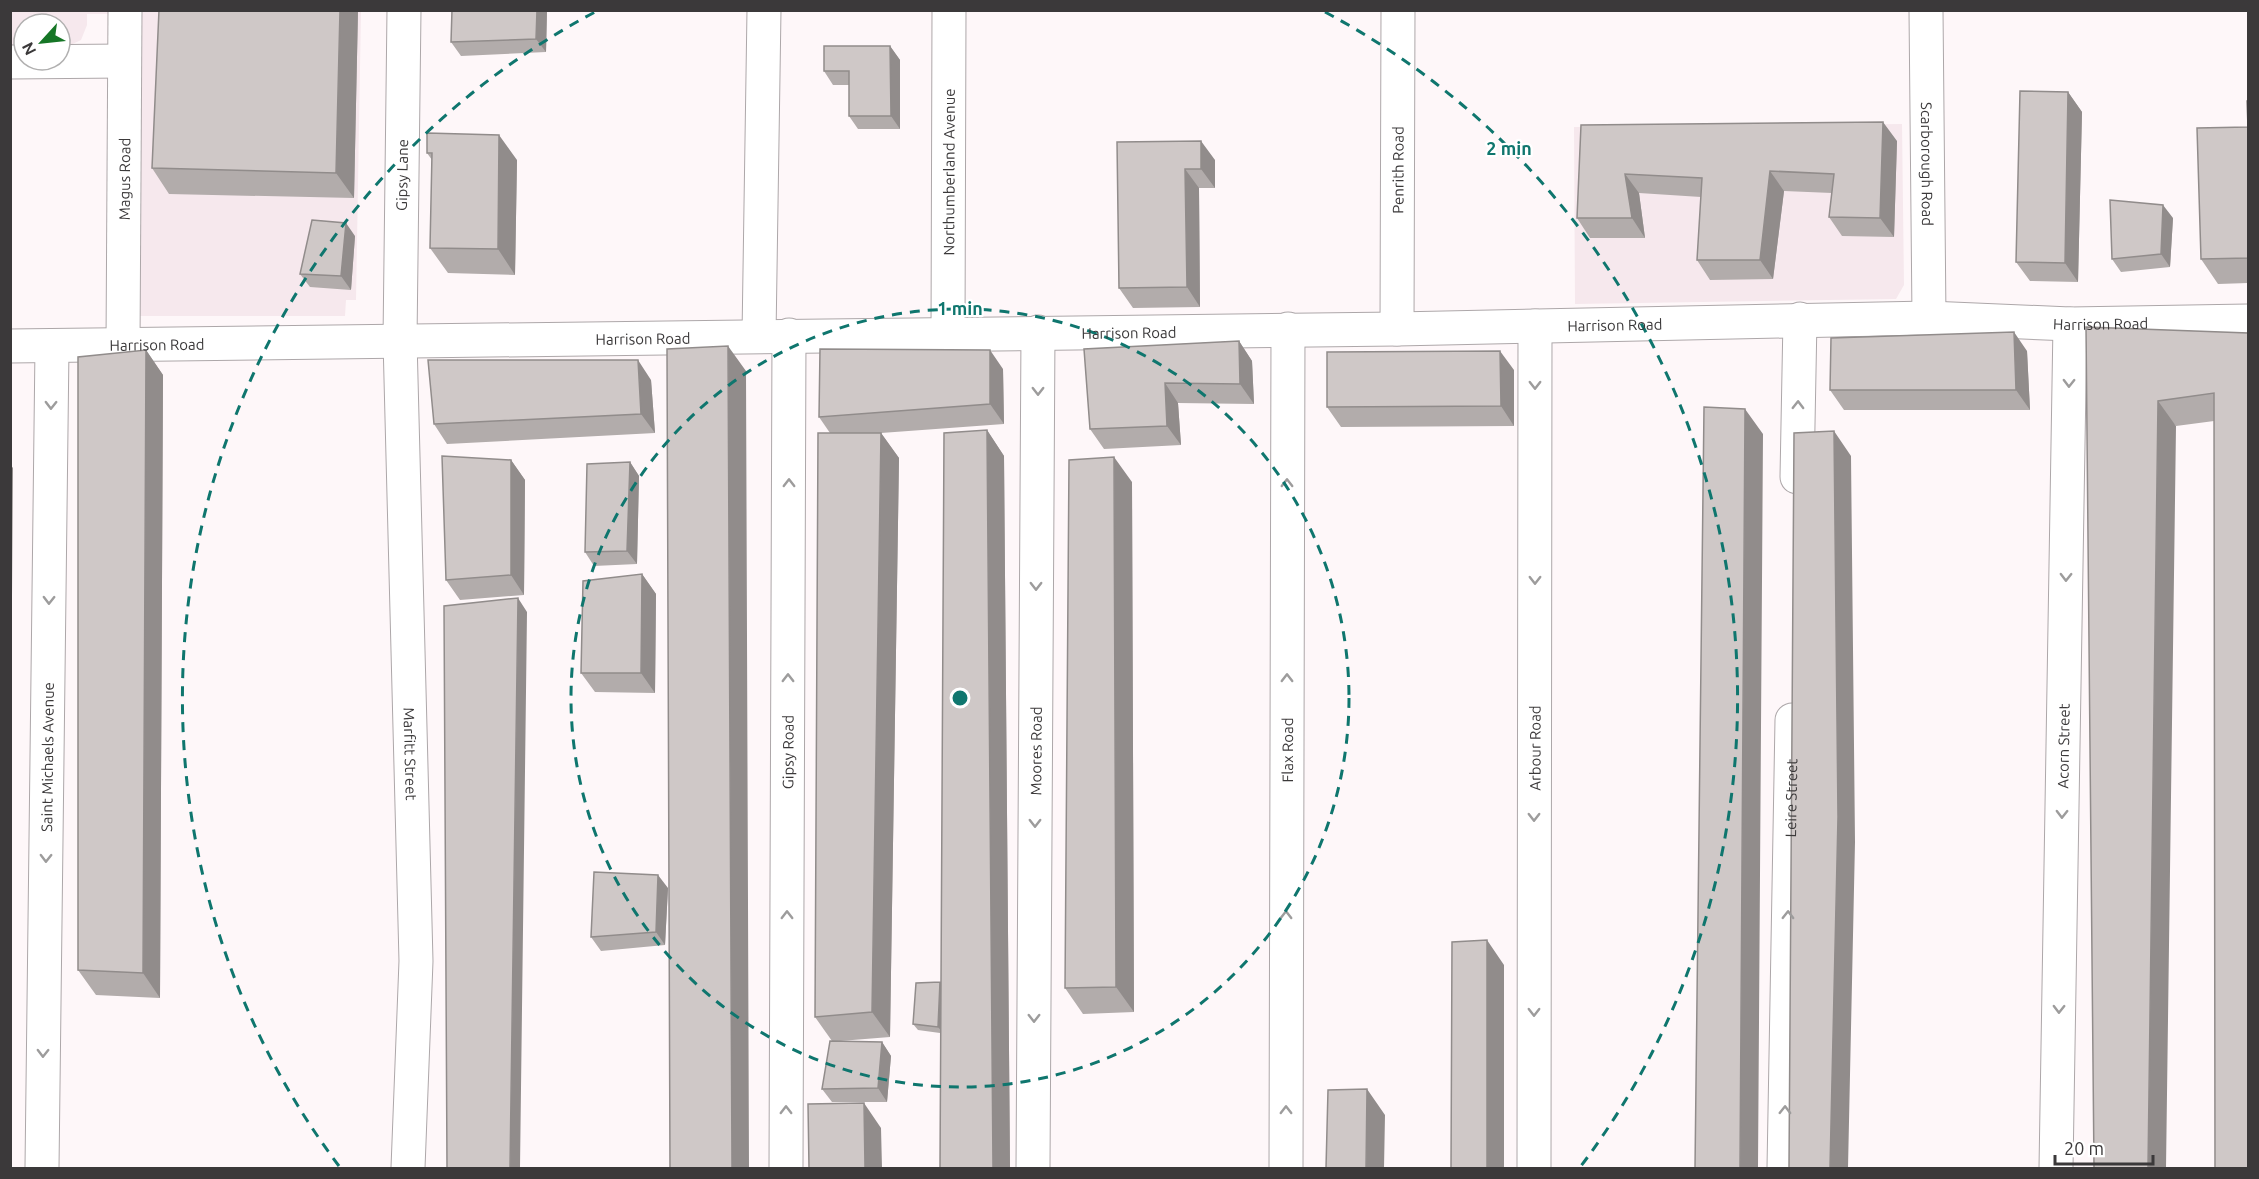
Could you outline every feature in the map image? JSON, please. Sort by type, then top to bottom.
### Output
[{"type":"street","name":"Magus Road","points":[[123,345],[125,10]]},
{"type":"street","name":"Gipsy Lane","points":[[400,340],[404,10]]},
{"type":"street","name":"Gipsy Road","points":[[764,10],[774,336],[786,1168]]},
{"type":"street","name":"Northumberland Avenue","points":[[948,336],[949,10]]},
{"type":"street","name":"Penrith Road","points":[[1397,329],[1398,10]]},
{"type":"street","name":"Scarborough Road","points":[[1926,10],[1929,318]]},
{"type":"street","points":[[10,62],[124,61]]},
{"type":"street","name":"Harrison Road","points":[[10,346],[774,336],[948,336],[1038,332],[1397,329],[1800,319],[1929,318],[2070,324],[2248,321]]},
{"type":"street","points":[[1796,511],[1800,319]]},
{"type":"street","name":"Acorn Street","points":[[2056,1168],[2070,324]]},
{"type":"street","name":"Arbour Road","points":[[1534,1168],[1535,326]]},
{"type":"street","name":"Flax Road","points":[[1286,1168],[1288,329]]},
{"type":"street","name":"Moores Road","points":[[1032,1168],[1038,332]]},
{"type":"street","name":"Marfitt Street","points":[[400,340],[416,961],[408,1168]]},
{"type":"street","name":"Saint Michaels Avenue","points":[[42,1168],[52,347]]},
{"type":"street","name":"Leire Street","points":[[1784,1168],[1793,690]]},
{"type":"shaded area","points":[[10,11],[361,11],[356,300],[346,300],[345,316],[131,316],[132,14],[87,14],[87,25],[81,40],[72,44],[72,12],[12,12],[11,50]]},
{"type":"shaded area","points":[[1902,124],[1904,285],[1896,299],[1575,304],[1574,127]]},
{"type":"building","points":[[159,10],[340,10],[336,173],[152,168]]},
{"type":"building","points":[[452,10],[537,10],[536,39],[451,42]]},
{"type":"building","points":[[824,46],[890,46],[891,116],[849,116],[849,71],[824,71]]},
{"type":"building","points":[[2020,91],[2068,92],[2065,263],[2016,262]]},
{"type":"building","points":[[1883,122],[1880,218],[1829,217],[1834,174],[1770,171],[1760,260],[1697,260],[1702,178],[1625,174],[1632,218],[1577,218],[1581,125]]},
{"type":"building","points":[[2248,127],[2248,258],[2201,259],[2197,128]]},
{"type":"building","points":[[427,133],[499,135],[498,249],[430,248],[432,153],[427,153]]},
{"type":"building","points":[[1201,141],[1201,169],[1185,169],[1187,287],[1119,288],[1117,142]]},
{"type":"building","points":[[2110,200],[2163,205],[2161,254],[2112,259]]},
{"type":"building","points":[[312,220],[346,223],[341,276],[300,274]]},
{"type":"building","points":[[2086,327],[2248,333],[2248,1168],[2215,1168],[2214,393],[2158,401],[2148,1168],[2094,1168]]},
{"type":"building","points":[[2014,332],[2016,390],[1830,390],[1831,338]]},
{"type":"building","points":[[1239,341],[1240,384],[1165,383],[1167,426],[1090,429],[1084,349]]},
{"type":"building","points":[[728,346],[732,1168],[670,1168],[667,349]]},
{"type":"building","points":[[820,349],[990,350],[990,404],[819,417]]},
{"type":"building","points":[[146,350],[143,973],[78,970],[78,357]]},
{"type":"building","points":[[1500,351],[1501,406],[1327,407],[1327,352]]},
{"type":"building","points":[[428,360],[638,360],[641,414],[434,424]]},
{"type":"building","points":[[1704,407],[1745,409],[1740,1168],[1695,1168]]},
{"type":"building","points":[[987,430],[993,1168],[940,1168],[944,433]]},
{"type":"building","points":[[1834,431],[1838,817],[1830,1168],[1789,1168],[1794,433]]},
{"type":"building","points":[[818,433],[881,433],[872,1012],[815,1017]]},
{"type":"building","points":[[442,456],[511,460],[511,575],[446,580]]},
{"type":"building","points":[[1114,457],[1116,987],[1065,988],[1069,460]]},
{"type":"building","points":[[630,462],[627,551],[585,552],[587,464]]},
{"type":"building","points":[[642,574],[641,673],[581,673],[583,581]]},
{"type":"building","points":[[518,598],[510,1168],[447,1168],[444,606]]},
{"type":"building","points":[[594,872],[658,875],[656,932],[591,937]]},
{"type":"building","points":[[1487,940],[1487,1168],[1451,1168],[1452,942]]},
{"type":"building","points":[[940,982],[938,1027],[913,1024],[916,983]]},
{"type":"building","points":[[830,1041],[882,1042],[878,1088],[822,1089]]},
{"type":"building","points":[[1367,1089],[1366,1168],[1326,1168],[1328,1090]]},
{"type":"building","points":[[864,1103],[865,1168],[809,1168],[808,1104]]}]
